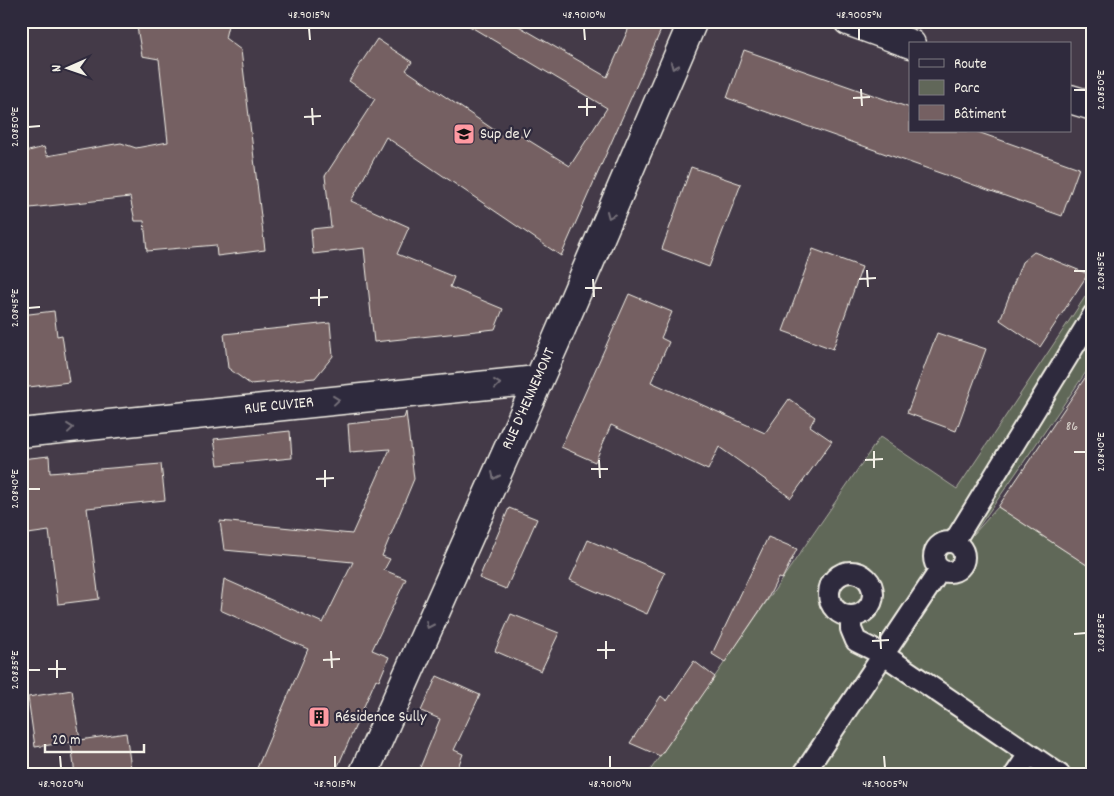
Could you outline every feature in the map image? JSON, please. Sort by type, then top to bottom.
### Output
[{"type":"street","name":"RUE D'HENNEMONT","points":[[363,775],[693,21]]},
{"type":"street","points":[[848,21],[909,43]]},
{"type":"street","points":[[1072,100],[1093,106]]},
{"type":"street","name":"RUE CUVIER","points":[[21,433],[537,380]]},
{"type":"lane","points":[[803,775],[940,570],[935,563],[934,554],[937,546],[945,542],[954,542],[1093,315]]},
{"type":"lane","points":[[852,617],[851,629],[856,641],[884,655],[1060,775]]},
{"type":"lane","points":[[1015,775],[1029,754]]},
{"type":"green space","points":[[1093,285],[1093,362],[973,535],[998,507],[1093,569],[1093,775],[647,775],[880,437],[957,489]]},
{"type":"building","points":[[136,21],[229,21],[225,38],[241,50],[265,250],[217,256],[216,245],[147,251],[144,221],[135,221],[130,197],[21,209],[21,153],[44,147],[47,156],[121,143],[136,148],[168,142],[159,59],[142,56]]},
{"type":"building","points":[[461,21],[510,21],[607,77],[632,21],[665,21],[561,256],[386,137],[351,201],[409,227],[397,254],[454,277],[450,287],[503,309],[495,329],[374,342],[364,248],[313,254],[311,229],[331,227],[325,176],[375,99],[349,81],[377,39],[412,62],[406,70],[506,138],[512,130],[570,166],[607,108]]},
{"type":"building","points":[[744,50],[909,108],[909,132],[978,132],[1079,168],[1062,216],[727,98]]},
{"type":"building","points":[[691,167],[741,184],[709,267],[662,249]]},
{"type":"building","points":[[813,249],[862,267],[833,349],[783,331]]},
{"type":"building","points":[[1034,252],[1088,274],[1040,347],[1000,320],[1022,262]]},
{"type":"building","points":[[629,294],[672,312],[661,338],[669,342],[651,382],[765,433],[789,399],[815,417],[810,426],[832,441],[791,498],[719,447],[708,470],[611,425],[595,462],[561,447]]},
{"type":"building","points":[[54,311],[57,336],[62,335],[69,382],[21,388],[21,315]]},
{"type":"building","points":[[330,323],[333,356],[315,378],[250,384],[228,368],[224,334]]},
{"type":"building","points":[[937,333],[986,349],[956,431],[907,413]]},
{"type":"building","points":[[1093,366],[1093,569],[998,507]]},
{"type":"building","points":[[406,412],[414,479],[382,556],[390,559],[384,570],[406,579],[372,650],[389,657],[379,681],[376,679],[334,775],[254,775],[308,649],[220,610],[224,579],[323,623],[353,562],[224,550],[220,521],[352,534],[390,449],[350,452],[348,424],[404,418]]},
{"type":"building","points":[[290,431],[292,458],[218,465],[214,439]]},
{"type":"building","points":[[49,456],[50,473],[161,464],[165,500],[87,508],[99,599],[58,604],[49,531],[21,535],[21,459]]},
{"type":"building","points":[[509,508],[537,519],[506,589],[479,578]]},
{"type":"building","points":[[768,537],[797,549],[782,579],[778,578],[767,600],[725,662],[712,654]]},
{"type":"building","points":[[588,540],[665,573],[647,614],[570,580]]},
{"type":"building","points":[[511,614],[559,633],[541,671],[495,651]]},
{"type":"building","points":[[694,661],[715,677],[660,756],[630,743],[661,696],[667,701]]},
{"type":"building","points":[[437,676],[480,695],[454,750],[463,754],[455,775],[417,775],[440,719],[421,711]]},
{"type":"building","points":[[72,690],[80,740],[126,733],[132,775],[75,775],[71,742],[35,747],[28,697]]},
{"type":"place","name":"Sup de V","points":[[464,134]]},
{"type":"place","name":"Résidence Sully","points":[[319,717]]}]
